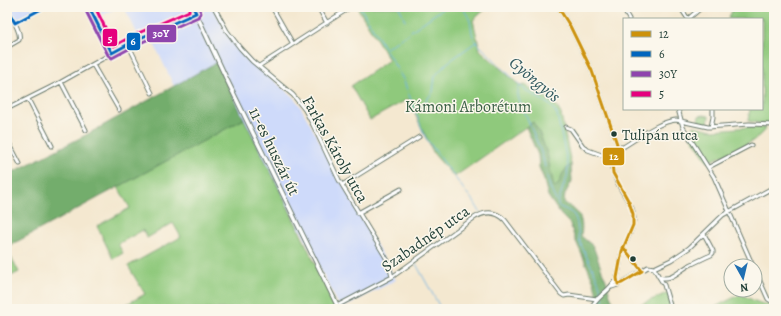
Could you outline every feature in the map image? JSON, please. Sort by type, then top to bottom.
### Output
[{"type":"main road","name":"11-es huszár út","points":[[193,7],[338,307]]},
{"type":"main road","points":[[558,7],[570,26],[592,70],[616,141],[617,147],[612,163],[614,174],[633,214],[632,230],[623,247],[617,278],[612,286],[591,308]]},
{"type":"street","points":[[15,23],[45,7]]},
{"type":"street","points":[[89,7],[112,53]]},
{"type":"street","name":"Farkas Károly utca","points":[[214,7],[224,27],[235,43],[301,104],[313,125],[342,185],[388,261],[392,277]]},
{"type":"street","points":[[272,7],[293,44]]},
{"type":"street","points":[[318,7],[327,23]]},
{"type":"street","points":[[259,66],[351,7]]},
{"type":"street","points":[[622,7],[628,18]]},
{"type":"street","points":[[680,7],[687,18]]},
{"type":"street","points":[[689,18],[702,7]]},
{"type":"street","points":[[7,9],[15,23],[20,38],[7,47]]},
{"type":"street","points":[[7,109],[93,65],[128,44],[196,13]]},
{"type":"street","points":[[128,44],[152,93]]},
{"type":"street","points":[[93,65],[119,110]]},
{"type":"street","points":[[61,82],[86,130]]},
{"type":"street","points":[[28,99],[52,146]]},
{"type":"street","points":[[678,110],[685,131],[709,167],[749,258]]},
{"type":"street","points":[[711,127],[713,110]]},
{"type":"street","points":[[617,147],[623,147],[666,122],[676,120],[711,127],[774,124]]},
{"type":"street","points":[[685,131],[692,124]]},
{"type":"street","points":[[566,127],[574,132],[586,149],[607,157],[614,156]]},
{"type":"street","points":[[342,185],[419,137]]},
{"type":"street","points":[[7,139],[20,164]]},
{"type":"street","points":[[709,167],[751,145]]},
{"type":"street","points":[[607,157],[612,163]]},
{"type":"street","points":[[612,286],[622,283],[648,267],[654,268],[680,255],[728,212],[774,187]]},
{"type":"street","points":[[358,213],[401,190]]},
{"type":"street","name":"Szabadnép utca","points":[[331,309],[338,307],[392,277],[477,216],[484,213],[493,213],[506,220],[558,292],[564,296],[569,295],[587,298],[601,296]]},
{"type":"street","points":[[659,277],[666,278],[678,274],[688,266],[713,254],[713,251],[704,234]]},
{"type":"street","points":[[623,247],[642,271]]},
{"type":"street","points":[[654,268],[664,285],[671,309]]},
{"type":"street","points":[[617,278],[618,284],[622,283]]},
{"type":"street","points":[[763,288],[768,299],[771,301],[774,300]]},
{"type":"street","points":[[587,298],[591,302],[591,308]]},
{"type":"shaded area","points":[[9,7],[40,7],[16,20]]},
{"type":"shaded area","points":[[94,7],[119,7],[99,17]]},
{"type":"shaded area","points":[[124,7],[213,7],[226,32],[239,49],[299,104],[396,280],[341,309],[229,90],[217,62],[174,86],[149,33],[139,37]]},
{"type":"green space","name":"Kámoni Arborétum","points":[[357,7],[488,7],[473,20],[480,50],[520,86],[525,85],[556,105],[561,114],[571,164],[563,173],[559,183],[553,187],[547,153],[533,122],[454,177],[434,154],[408,99],[370,120],[351,86],[389,60]]},
{"type":"green space","points":[[734,7],[774,7],[774,123],[769,125],[748,121],[750,110],[763,110],[763,18],[728,18]]},
{"type":"green space","points":[[217,62],[244,119],[7,247],[7,175],[86,135]]},
{"type":"green space","points":[[699,116],[709,116],[708,124],[698,121]]},
{"type":"green space","points":[[244,119],[337,309],[127,309],[125,305],[145,294],[128,266],[181,237],[173,223],[147,238],[143,230],[118,244],[123,253],[113,259],[97,226],[130,208],[118,187]]},
{"type":"green space","points":[[533,122],[539,132],[547,153],[554,187],[556,187],[559,183],[563,173],[571,164],[572,181],[565,194],[564,202],[580,217],[582,224],[581,236],[593,246],[610,295],[617,309],[596,309],[599,305],[594,282],[570,224],[561,215],[548,196],[539,167],[538,155],[526,127]]},
{"type":"green space","points":[[693,126],[713,130],[751,127],[766,128],[754,140],[732,152],[708,162],[687,131]]},
{"type":"green space","points":[[7,250],[19,272],[7,278]]},
{"type":"green space","points":[[669,292],[673,309],[631,309]]},
{"type":"green space","points":[[733,298],[749,298],[761,303],[774,305],[774,309],[711,309]]},
{"type":"waterway","points":[[360,7],[403,79],[425,137],[480,212]]},
{"type":"waterway","points":[[399,7],[403,15]]},
{"type":"waterway","points":[[411,31],[445,7]]},
{"type":"waterway","name":"Gyöngyös","points":[[461,7],[466,13],[471,24],[474,40],[524,89],[550,105],[557,114],[568,166],[567,178],[558,206],[570,212],[576,218],[580,242],[598,281],[602,294]]},
{"type":"waterway","points":[[403,16],[405,20]]},
{"type":"waterway","points":[[385,49],[409,33]]},
{"type":"waterway","points":[[421,107],[433,92],[435,76],[447,63],[476,42]]},
{"type":"waterway","points":[[520,86],[518,90],[520,103],[540,148],[550,186],[557,202]]},
{"type":"waterway","points":[[416,264],[441,309]]},
{"type":"waterway","name":"Gyöngyös","points":[[599,309],[603,297]]},
{"type":"transit line","name":"6","points":[[7,9],[15,23],[45,7]]},
{"type":"transit line","name":"6","points":[[89,7],[112,53],[136,40],[196,13],[193,7]]},
{"type":"transit line","name":"5","points":[[95,7],[114,46],[134,35],[189,11],[189,9]]},
{"type":"transit line","name":"30Y","points":[[85,9],[108,55],[112,58],[138,44],[198,17],[201,13],[199,7]]},
{"type":"transit line","name":"12","points":[[558,7],[570,26],[592,71],[617,144],[612,162],[613,173],[629,202],[633,214],[633,225],[622,251],[617,278],[618,284],[642,271]]},
{"type":"transit line","name":"12","points":[[623,247],[642,271]]},
{"type":"place","name":"Tulipán utca","points":[[614,134]]}]
